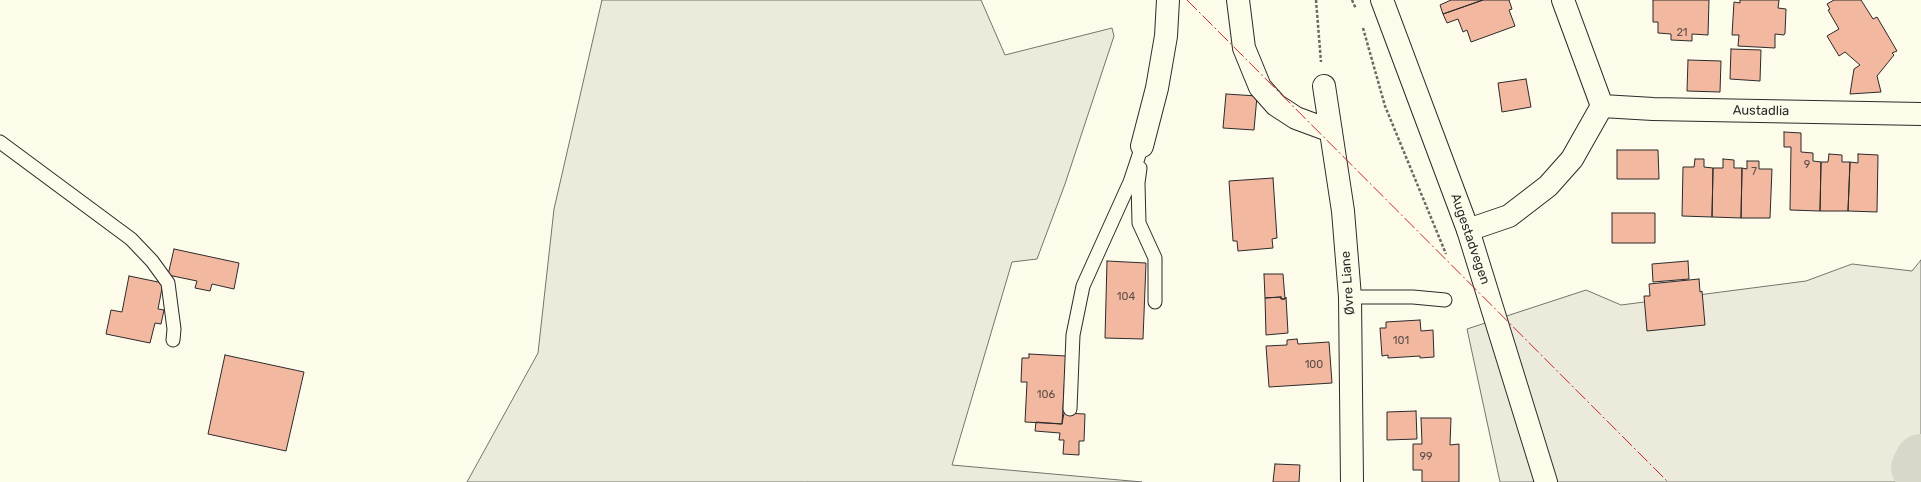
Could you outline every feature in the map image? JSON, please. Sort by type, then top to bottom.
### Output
[{"type":"street","points":[[1142,146],[1157,88],[1165,44],[1168,0]]},
{"type":"street","points":[[1238,0],[1244,48],[1260,87],[1276,105],[1296,118],[1330,131]]},
{"type":"street","name":"Augestadvegen","points":[[1382,0],[1468,230],[1546,482]]},
{"type":"street","points":[[1468,230],[1510,216],[1548,186],[1572,159],[1602,106],[1563,0]]},
{"type":"street","name":"Øvre Liane","points":[[1324,86],[1342,211],[1350,297],[1352,482]]},
{"type":"street","name":"Austadlia","points":[[1602,106],[1661,110],[1921,114]]},
{"type":"lane","points":[[0,142],[131,239],[152,261],[168,283],[174,329],[173,340]]},
{"type":"lane","points":[[1142,146],[1138,183],[1139,223],[1155,258],[1155,302]]},
{"type":"lane","points":[[1070,409],[1073,336],[1083,286],[1130,182],[1142,146]]},
{"type":"lane","points":[[1350,297],[1413,297],[1445,300]]},
{"type":"path","points":[[1316,0],[1324,86]]},
{"type":"path","points":[[1352,0],[1357,13]]},
{"type":"path","points":[[1362,26],[1385,106],[1447,258]]},
{"type":"shaded area","points":[[602,0],[981,0],[1005,55],[1112,28],[1114,36],[1065,184],[1037,259],[1012,262],[952,465],[1142,482],[467,482],[538,353],[554,209]]},
{"type":"shaded area","points":[[1921,260],[1921,482],[1500,482],[1467,329],[1586,290],[1621,305],[1806,281],[1852,264],[1912,271]]},
{"type":"building","points":[[1451,0],[1483,0],[1443,14],[1440,5]]},
{"type":"building","points":[[1483,0],[1509,0],[1512,9],[1509,10],[1515,26],[1471,42],[1467,30],[1463,32],[1458,19],[1447,23],[1443,14]]},
{"type":"building","points":[[1653,0],[1709,0],[1708,35],[1692,34],[1692,41],[1671,40],[1671,34],[1658,33],[1658,22],[1653,22]]},
{"type":"building","points":[[1740,0],[1779,0],[1778,8],[1786,9],[1785,33],[1784,35],[1775,34],[1775,48],[1738,46],[1739,35],[1732,35],[1734,2],[1740,3]]},
{"type":"building","points":[[1834,0],[1861,0],[1873,19],[1877,17],[1897,51],[1892,53],[1894,55],[1877,76],[1881,92],[1850,94],[1854,69],[1860,65],[1845,52],[1839,56],[1827,36],[1839,29],[1828,10],[1830,9],[1827,4]]},
{"type":"building","points":[[1731,49],[1761,50],[1760,81],[1730,79]]},
{"type":"building","points":[[1688,60],[1721,61],[1720,92],[1687,91]]},
{"type":"building","points":[[1526,79],[1531,107],[1502,112],[1498,83]]},
{"type":"building","points":[[1226,94],[1257,96],[1254,130],[1223,128]]},
{"type":"building","points":[[1784,132],[1801,133],[1801,152],[1813,153],[1813,161],[1821,162],[1820,211],[1790,210],[1791,147],[1784,147]]},
{"type":"building","points":[[1617,150],[1658,150],[1659,179],[1617,179]]},
{"type":"building","points":[[1829,154],[1842,155],[1842,162],[1850,162],[1848,211],[1820,211],[1821,162],[1828,162]]},
{"type":"building","points":[[1858,154],[1878,155],[1877,212],[1848,211],[1850,162],[1858,163]]},
{"type":"building","points":[[1695,159],[1704,159],[1704,167],[1713,168],[1712,217],[1682,216],[1683,167],[1694,167]]},
{"type":"building","points":[[1723,159],[1734,160],[1734,168],[1742,168],[1741,218],[1712,217],[1713,168],[1723,168]]},
{"type":"building","points":[[1747,161],[1759,161],[1759,169],[1772,169],[1770,218],[1741,218],[1742,168],[1747,169]]},
{"type":"building","points":[[1273,178],[1277,238],[1272,239],[1273,248],[1238,251],[1237,241],[1233,241],[1229,181]]},
{"type":"building","points":[[1612,213],[1655,213],[1655,243],[1612,243]]},
{"type":"building","points":[[174,249],[239,263],[234,289],[212,284],[210,291],[195,288],[197,281],[168,275]]},
{"type":"building","points":[[1107,261],[1146,263],[1143,339],[1105,338]]},
{"type":"building","points":[[1688,261],[1689,279],[1653,282],[1652,264]]},
{"type":"building","points":[[1264,274],[1283,274],[1285,299],[1281,299],[1281,297],[1265,298]]},
{"type":"building","points":[[129,276],[163,283],[158,309],[164,310],[161,324],[155,323],[150,343],[106,334],[111,310],[122,312]]},
{"type":"building","points":[[1699,279],[1700,292],[1702,291],[1705,325],[1647,331],[1644,296],[1650,296],[1649,284]]},
{"type":"building","points":[[1281,297],[1281,299],[1285,299],[1286,297],[1288,333],[1266,335],[1265,298]]},
{"type":"building","points":[[1420,320],[1421,331],[1433,330],[1434,357],[1420,358],[1420,356],[1388,358],[1388,355],[1382,356],[1380,328],[1386,328],[1386,322]]},
{"type":"building","points":[[1297,339],[1298,344],[1329,342],[1332,383],[1269,387],[1266,346],[1287,345],[1287,340]]},
{"type":"building","points":[[1029,354],[1066,356],[1062,424],[1025,422],[1027,382],[1021,382],[1022,358],[1029,358]]},
{"type":"building","points":[[225,355],[304,372],[286,451],[208,434]]},
{"type":"building","points":[[1416,411],[1417,439],[1387,440],[1387,412]]},
{"type":"building","points":[[1064,413],[1085,414],[1084,441],[1079,441],[1079,455],[1063,454],[1064,440],[1059,440],[1060,433],[1035,431],[1036,422],[1062,424]]},
{"type":"building","points":[[1421,418],[1451,418],[1450,445],[1459,444],[1459,482],[1422,482],[1422,470],[1413,470],[1413,444],[1422,444]]},
{"type":"building","points":[[1275,464],[1300,465],[1299,482],[1273,482]]},
{"type":"waterway","points":[[1921,460],[1917,468],[1921,474]]},
{"type":"power","points":[[1187,0],[1668,482]]}]
